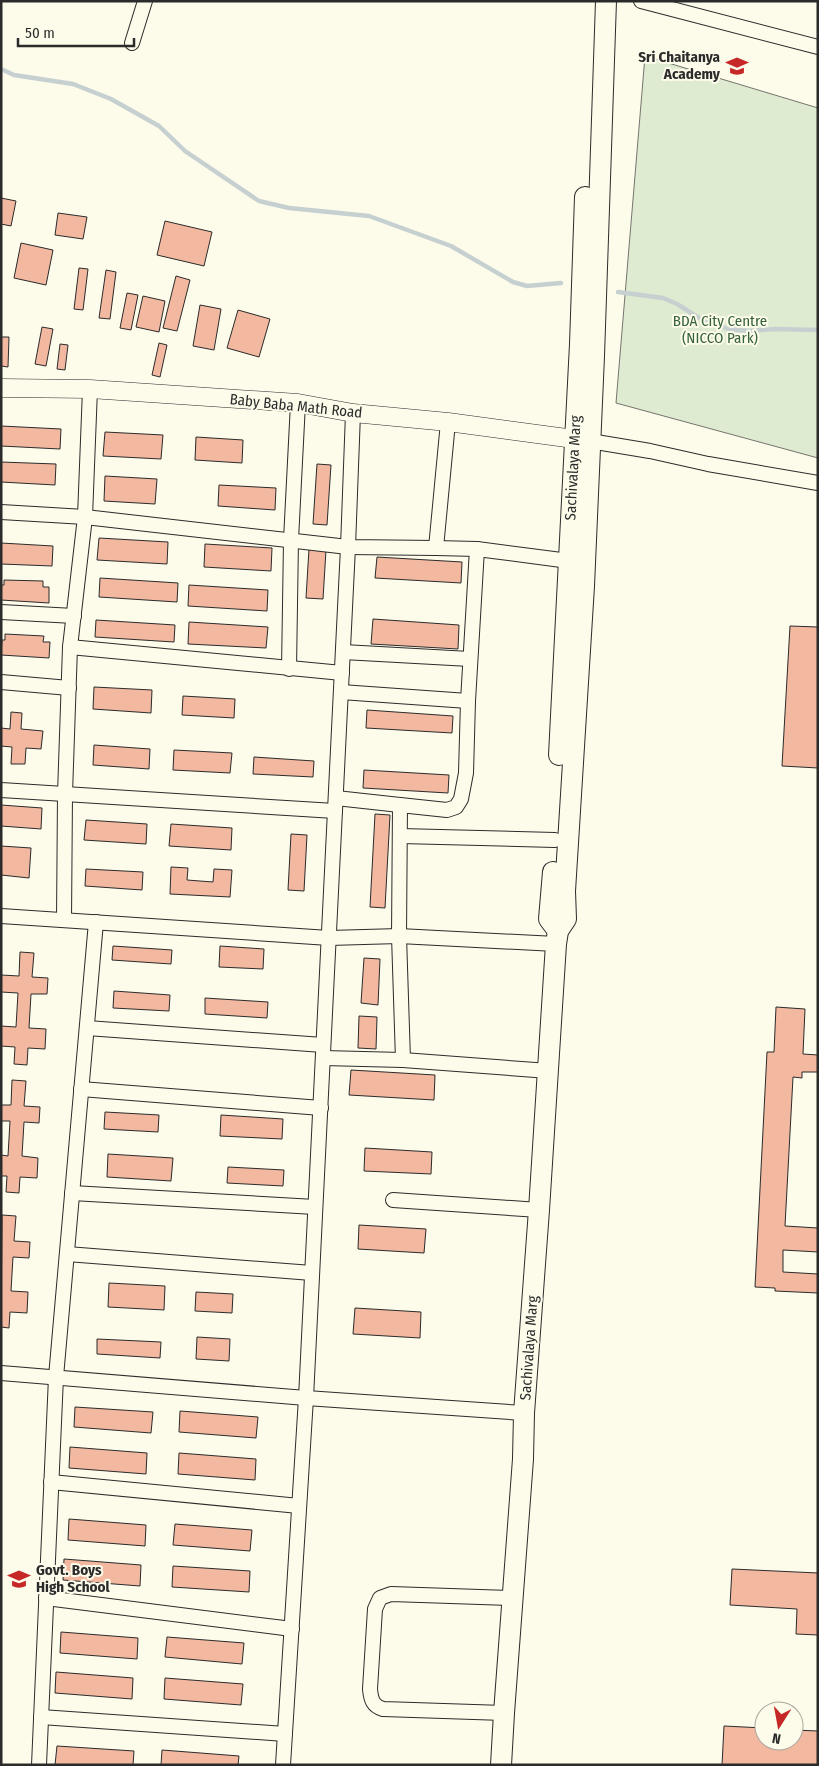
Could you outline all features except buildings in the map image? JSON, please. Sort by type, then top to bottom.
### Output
[{"type":"main road","name":"Sachivalaya Marg","points":[[501,1765],[514,1598],[523,1460],[524,1412],[557,938],[566,919],[565,891],[583,595],[580,335],[592,1]]},
{"type":"main road","name":"Sachivalaya Marg","points":[[557,938],[548,919],[555,840],[569,562],[582,440],[606,1]]},
{"type":"street","points":[[132,43],[145,1]]},
{"type":"street","points":[[641,1],[818,47]]},
{"type":"street","name":"Baby Baba Math Road","points":[[1,388],[90,389],[298,403],[352,412],[448,422],[582,440]]},
{"type":"street","points":[[64,920],[65,794],[70,647],[85,517],[90,389]]},
{"type":"street","points":[[289,669],[291,540],[298,403]]},
{"type":"street","points":[[283,1765],[300,1506],[316,1207],[348,546],[352,412]]},
{"type":"street","points":[[436,548],[448,422]]},
{"type":"street","points":[[582,440],[818,483]]},
{"type":"street","points":[[1,512],[85,517],[348,546],[477,549],[569,562]]},
{"type":"street","points":[[1,790],[335,805],[400,805],[447,810],[456,807],[461,799],[466,773],[470,658],[477,549]]},
{"type":"street","points":[[1,612],[74,616]]},
{"type":"street","points":[[70,647],[342,674]]},
{"type":"street","points":[[343,652],[470,658]]},
{"type":"street","points":[[1,682],[69,688]]},
{"type":"street","points":[[341,692],[468,701]]},
{"type":"street","points":[[400,805],[399,936],[403,1060]]},
{"type":"street","points":[[400,836],[555,840]]},
{"type":"street","points":[[1,916],[329,938],[399,936],[557,938]]},
{"type":"street","points":[[39,1765],[56,1377],[96,922]]},
{"type":"street","points":[[87,1028],[403,1060],[549,1071]]},
{"type":"street","points":[[81,1089],[320,1108]]},
{"type":"street","points":[[72,1193],[316,1207]]},
{"type":"street","points":[[393,1200],[539,1210]]},
{"type":"street","points":[[67,1254],[312,1274]]},
{"type":"street","points":[[1,1373],[306,1398],[524,1412]]},
{"type":"street","points":[[52,1482],[300,1506]]},
{"type":"street","points":[[504,1713],[383,1709],[377,1707],[371,1698],[370,1689],[375,1609],[380,1598],[391,1594],[514,1598]]},
{"type":"street","points":[[46,1598],[292,1629]]},
{"type":"street","points":[[41,1717],[285,1734]]},
{"type":"green space","name":"BDA City Centre (NICCO Park)","points":[[645,56],[818,108],[818,458],[616,403]]},
{"type":"waterway","points":[[1,69],[14,75],[73,84],[111,99],[159,126],[185,151],[259,201],[289,208],[369,216],[451,246],[513,282],[527,286],[561,283]]},
{"type":"waterway","points":[[618,292],[663,298],[677,304],[699,318],[728,329],[749,331],[775,329],[818,330]]},
{"type":"place","name":"Sri Chaitanya Academy","points":[[737,66]]},
{"type":"place","name":"Govt. Boys High School","points":[[19,1579]]}]
